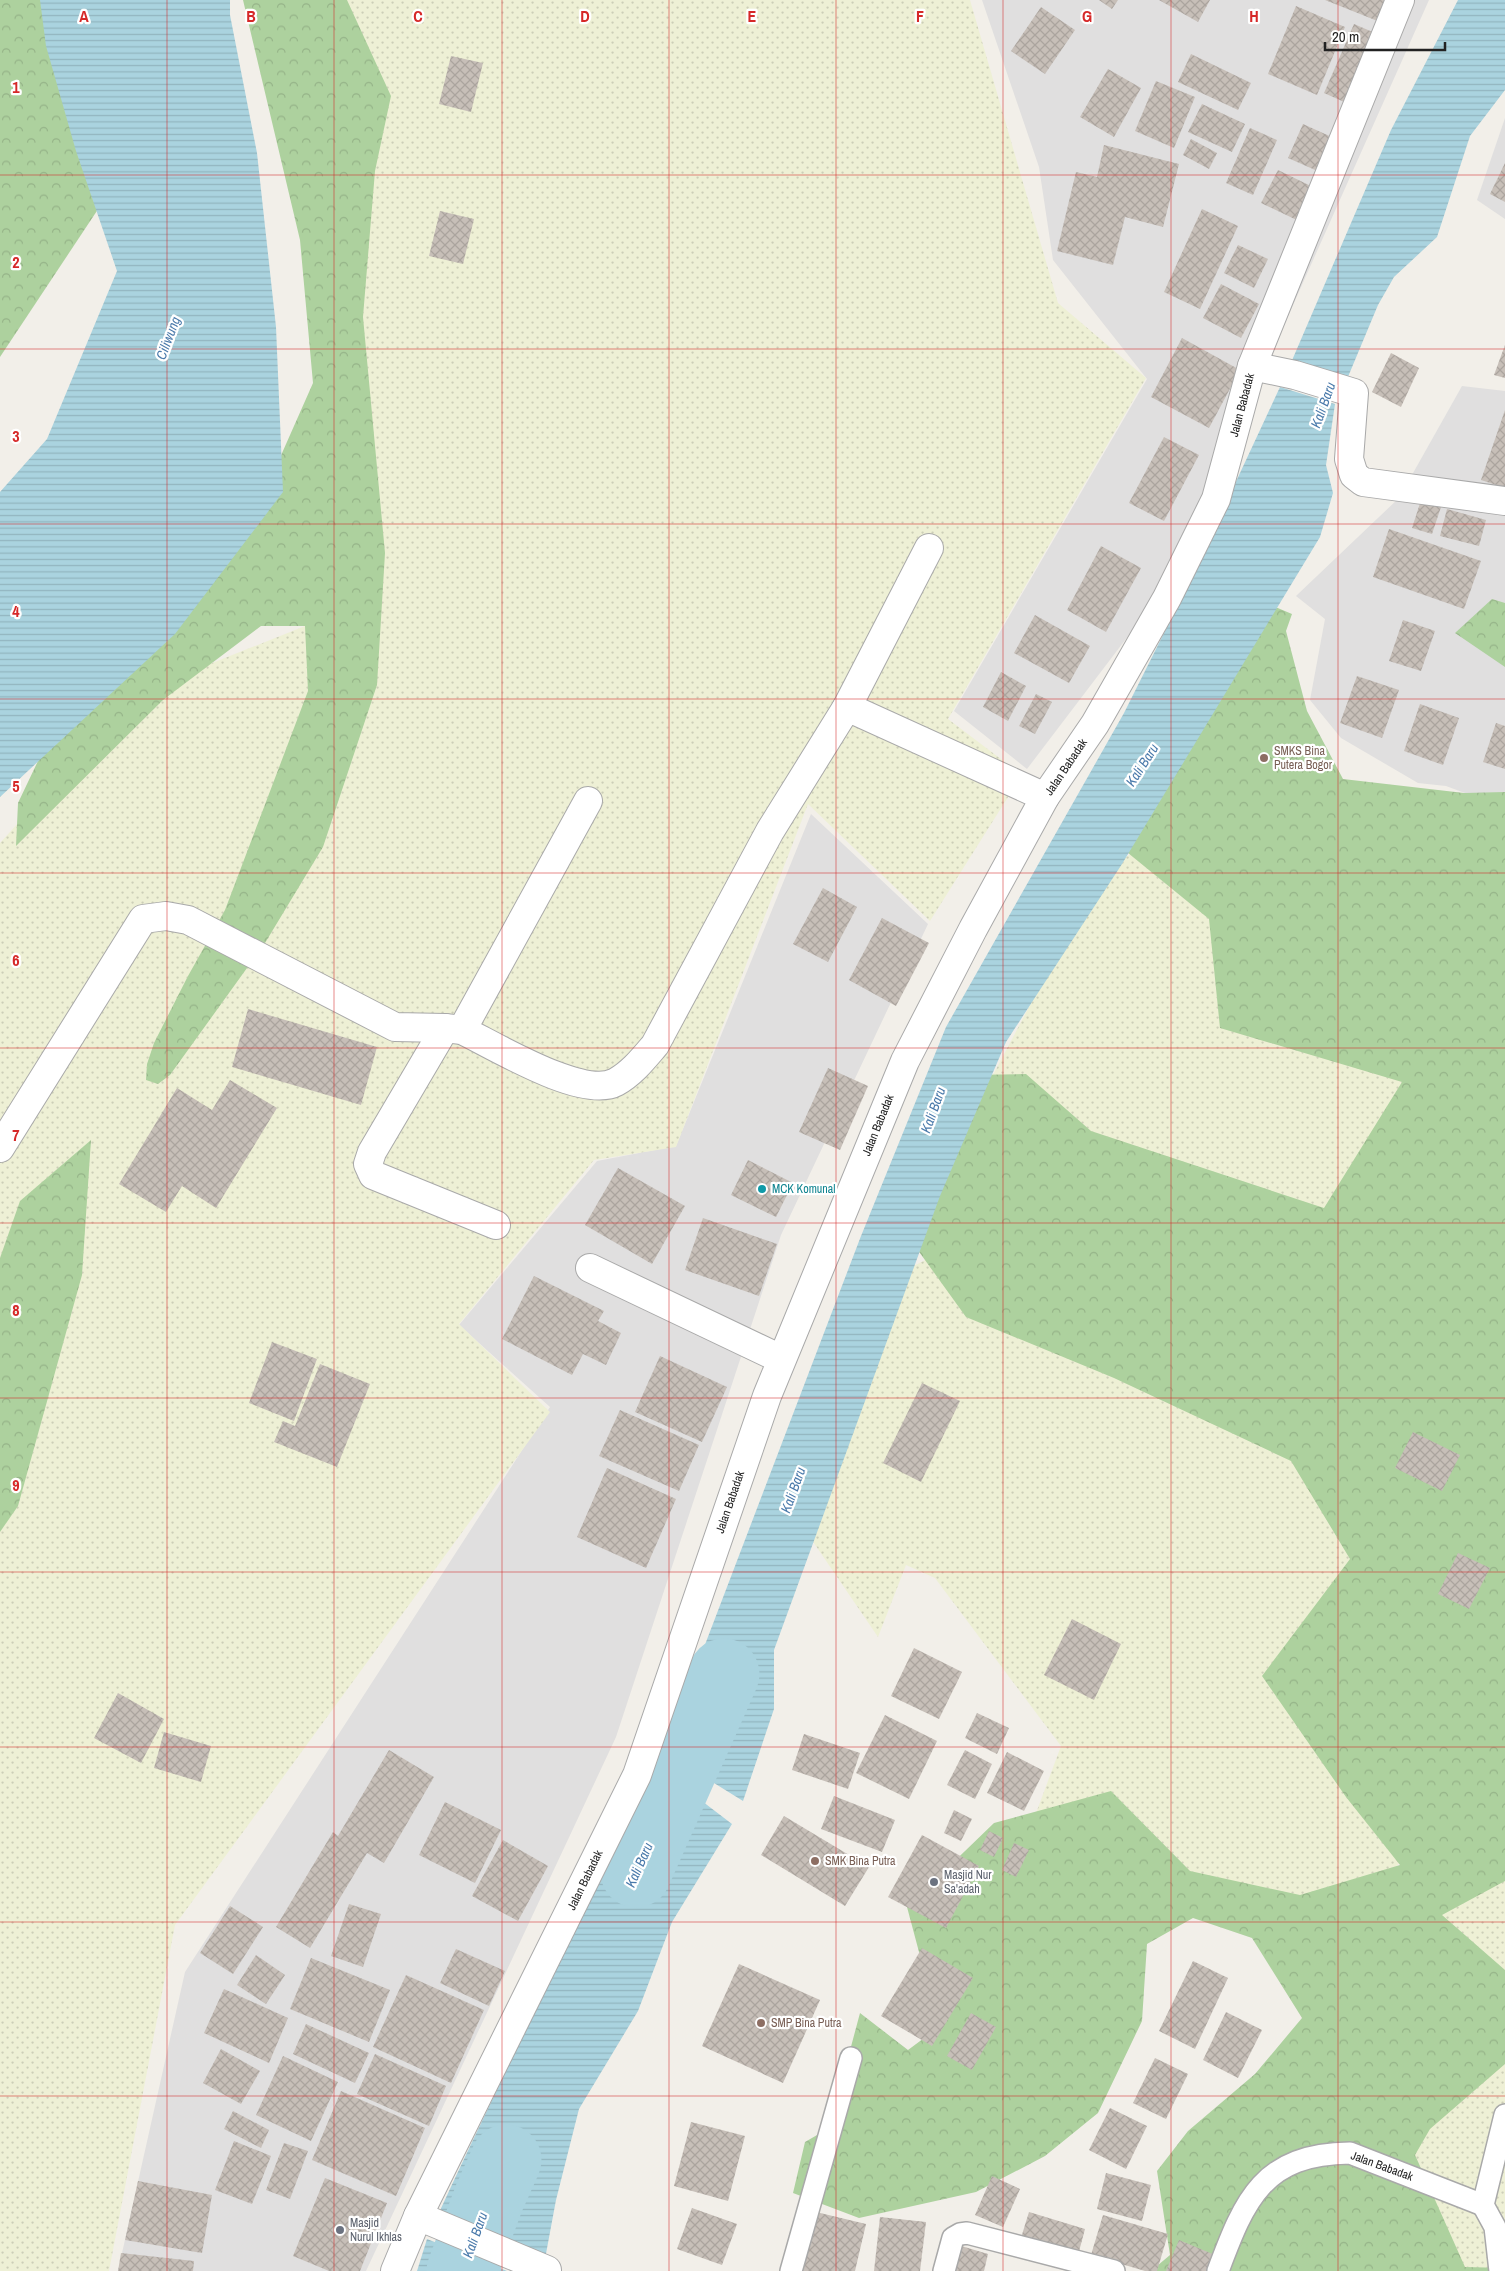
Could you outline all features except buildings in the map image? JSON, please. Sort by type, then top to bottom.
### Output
[{"type":"street","name":"Jalan Babadak","points":[[395,2271],[420,2216],[637,1775],[766,1396],[905,1060],[973,928],[1045,797],[1095,724],[1167,598],[1216,499],[1252,366],[1400,0]]},
{"type":"street","points":[[1252,366],[1295,375],[1354,393],[1349,458],[1354,475],[1363,482],[1505,501]]},
{"type":"street","points":[[0,1148],[143,919],[166,916],[188,920],[395,1027],[454,1029],[565,1080],[594,1087],[614,1083],[634,1069],[655,1045],[770,831],[847,707],[929,548]]},
{"type":"street","points":[[847,707],[1045,797]]},
{"type":"street","points":[[496,1225],[373,1175],[368,1164],[372,1152],[454,1029],[588,801]]},
{"type":"street","points":[[590,1268],[782,1359]]},
{"type":"street","points":[[420,2216],[548,2270]]},
{"type":"lane","points":[[791,2271],[850,2058]]},
{"type":"lane","points":[[1500,2271],[1495,2227],[1483,2205],[1505,2114]]},
{"type":"lane","name":"Jalan Babadak","points":[[1218,2271],[1240,2214],[1264,2180],[1299,2159],[1326,2153],[1350,2153],[1483,2205]]},
{"type":"lane","points":[[944,2271],[953,2238],[967,2233],[1114,2271]]},
{"type":"shaded area","points":[[982,0],[1429,0],[1170,581],[1027,769],[954,711],[1147,379],[1053,260],[1039,167]]},
{"type":"shaded area","points":[[1505,118],[1505,219],[1477,200]]},
{"type":"shaded area","points":[[1462,386],[1505,391],[1505,808],[1446,786],[1418,783],[1341,738],[1310,700],[1325,619],[1296,596],[1399,498]]},
{"type":"shaded area","points":[[811,814],[928,924],[781,1235],[616,1737],[366,2271],[118,2271],[185,1972],[550,1407],[459,1325],[597,1161],[676,1146]]},
{"type":"green space","points":[[0,0],[66,0],[138,149],[0,357]]},
{"type":"green space","points":[[243,0],[347,0],[391,96],[375,171],[363,317],[385,553],[377,685],[323,847],[265,943],[170,1075],[158,1084],[146,1080],[147,1064],[154,1043],[188,976],[225,910],[308,691],[305,626],[261,626],[163,700],[16,846],[18,803],[47,742],[252,521],[313,383],[300,240]]},
{"type":"green space","points":[[329,0],[970,0],[1058,303],[1146,378],[948,719],[1022,775],[930,921],[808,804],[676,1147],[594,1160],[459,1324],[550,1412],[175,1925],[109,2271],[0,2271],[0,843],[135,694],[305,626]]},
{"type":"green space","points":[[1492,599],[1505,603],[1505,667],[1455,633]]},
{"type":"green space","points":[[1268,604],[1292,614],[1286,631],[1307,711],[1343,779],[1464,793],[1505,792],[1505,1881],[1442,1915],[1505,1970],[1505,2064],[1430,2129],[1415,2155],[1465,2267],[1505,2268],[1505,2271],[1151,2271],[1170,2255],[1157,2171],[1188,2131],[1255,2074],[1302,2018],[1252,1938],[1193,1918],[1147,1944],[1142,2021],[1098,2113],[1045,2156],[976,2192],[859,2218],[793,2193],[805,2142],[843,2120],[841,2084],[860,2013],[908,2050],[939,2027],[907,1907],[994,1823],[1111,1791],[1190,1871],[1300,1895],[1400,1865],[1346,1797],[1262,1676],[1350,1559],[1291,1461],[1114,1378],[966,1317],[912,1242],[966,1075],[1026,1074],[1091,1131],[1324,1208],[1402,1082],[1220,1028],[1209,919],[1117,844]]},
{"type":"green space","points":[[1155,839],[1421,1074],[1338,1235],[985,1090],[1100,873]]},
{"type":"green space","points":[[91,1140],[82,1275],[18,1506],[0,1532],[0,1258],[20,1201]]},
{"type":"green space","points":[[941,1252],[1303,1447],[1377,1538],[1415,1848],[1345,1916],[1029,1832],[1061,1746],[935,1578],[906,1565],[878,1637],[805,1530],[900,1273]]},
{"type":"green space","points":[[1505,1840],[1505,2271],[1348,2271],[1421,1934]]},
{"type":"water","name":"Ciliwung","points":[[40,0],[230,0],[230,15],[257,153],[276,327],[283,492],[175,634],[0,797],[0,492],[47,439],[117,271],[76,151],[46,46]]},
{"type":"water","points":[[1458,0],[1505,0],[1505,90],[1470,136],[1437,237],[1394,277],[1378,305],[1345,384],[1290,365],[1391,130]]},
{"type":"water","points":[[1280,387],[1335,404],[1326,465],[1333,493],[1320,537],[1122,864],[1006,1042],[940,1196],[774,1650],[774,1709],[743,1801],[664,1752],[861,1236],[946,1027],[1124,713],[1186,589]]},
{"type":"water","points":[[656,1766],[732,1824],[672,1922],[638,2011],[579,2109],[556,2200],[545,2259],[437,2217]]},
{"type":"water","points":[[427,2239],[507,2271],[417,2271]]},
{"type":"waterway","name":"Kali Baru","points":[[636,1872],[724,1674]]},
{"type":"waterway","name":"Kali Baru","points":[[462,2271],[489,2198],[506,2160]]},
{"type":"place","name":"SMKS Bina Putera Bogor","points":[[1264,758]]},
{"type":"place","name":"MCK Komunal","points":[[762,1189]]},
{"type":"place","name":"SMK Bina Putra","points":[[815,1861]]},
{"type":"place","name":"Masjid Nur Sa'adah","points":[[934,1882]]},
{"type":"place","name":"SMP Bina Putra","points":[[761,2023]]},
{"type":"place","name":"Masjid Nurul Ikhlas","points":[[340,2230]]}]
